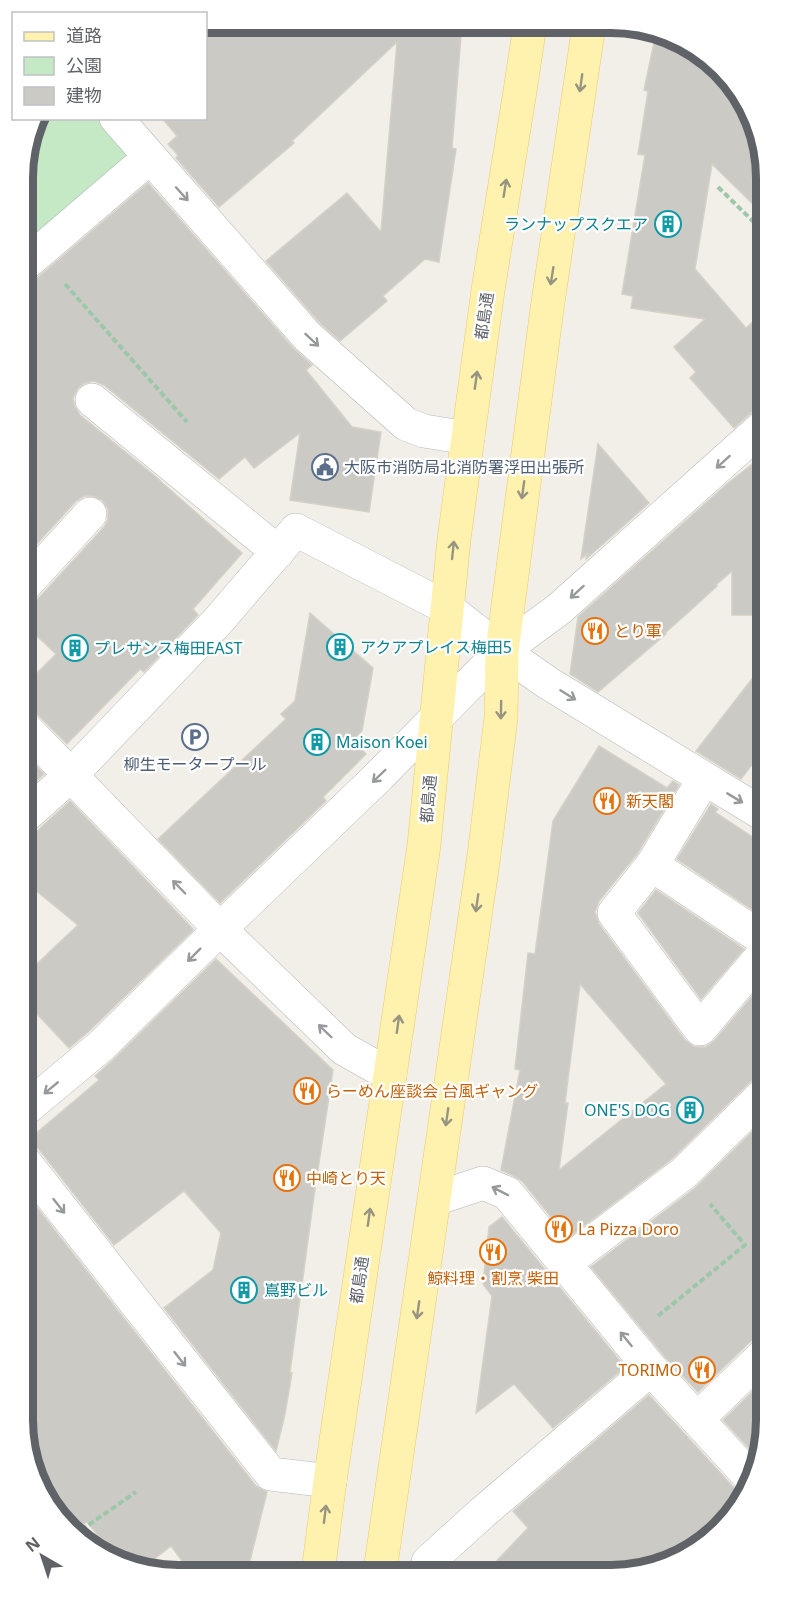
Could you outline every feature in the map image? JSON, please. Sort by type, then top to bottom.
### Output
[{"type":"main road","name":"都島通","points":[[319,1565],[424,845],[454,539],[488,290],[529,33]]},
{"type":"main road","points":[[381,1565],[481,877],[500,729],[502,651],[545,320],[588,33]]},
{"type":"street","points":[[118,120],[307,336],[406,424],[424,431],[468,438]]},
{"type":"street","points":[[33,257],[149,158]]},
{"type":"street","points":[[92,400],[278,552]]},
{"type":"street","points":[[33,1103],[101,1046],[379,776],[502,651],[559,609],[756,433]]},
{"type":"street","points":[[33,576],[90,514]]},
{"type":"street","points":[[33,809],[71,775],[218,621],[296,530],[447,608],[548,683],[756,810]]},
{"type":"street","points":[[33,736],[220,929],[344,1049],[390,1075]]},
{"type":"street","points":[[704,779],[652,865],[614,913],[700,1029],[756,963]]},
{"type":"street","points":[[652,865],[756,934]]},
{"type":"street","points":[[565,1263],[684,1173],[756,1102]]},
{"type":"street","points":[[33,1173],[271,1474],[330,1480]]},
{"type":"street","points":[[435,1199],[483,1183],[507,1193],[627,1341],[746,1473]]},
{"type":"street","points":[[697,1419],[756,1363]]},
{"type":"street","points":[[428,1562],[651,1369]]},
{"type":"path","points":[[718,187],[756,224]]},
{"type":"path","points":[[33,261],[192,428]]},
{"type":"path","points":[[627,1341],[745,1245],[684,1173]]},
{"type":"path","points":[[83,1529],[136,1492]]},
{"type":"green space","points":[[45,120],[105,120],[135,157],[33,246],[33,168],[38,140]]},
{"type":"building","points":[[207,33],[461,33],[452,148],[456,149],[439,262],[425,259],[383,296],[387,301],[340,341],[320,323],[266,261],[347,193],[381,232],[397,42],[292,141],[294,143],[219,207],[176,158],[178,155],[168,144],[177,136],[164,120],[207,120]]},
{"type":"building","points":[[655,40],[692,57],[720,82],[732,97],[748,131],[753,149],[756,168],[756,207],[712,164],[695,269],[746,328],[756,319],[756,409],[734,428],[690,378],[696,372],[674,347],[705,319],[631,308],[633,296],[622,294],[645,155],[638,154],[648,91],[644,90]]},
{"type":"building","points":[[148,183],[293,348],[312,365],[306,370],[352,427],[381,432],[369,512],[290,500],[300,433],[254,468],[245,457],[219,479],[104,385],[94,381],[78,388],[73,398],[80,415],[161,481],[159,480],[242,553],[193,609],[198,615],[144,672],[140,669],[67,744],[33,711],[33,677],[56,654],[33,632],[33,602],[104,527],[108,519],[108,509],[102,500],[93,496],[84,496],[76,501],[33,548],[33,280]]},
{"type":"building","points":[[598,444],[649,503],[586,559],[587,554],[581,559]]},
{"type":"building","points":[[756,461],[756,615],[732,615],[732,571],[666,634],[598,692],[570,674],[578,617],[727,484]]},
{"type":"building","points":[[310,613],[373,668],[362,731],[353,740],[366,754],[323,797],[326,801],[220,903],[158,839],[286,719],[281,714],[295,701]]},
{"type":"building","points":[[756,674],[756,759],[741,779],[696,751]]},
{"type":"building","points":[[599,746],[667,788],[673,781],[679,785],[637,854],[599,901],[595,912],[599,924],[685,1040],[695,1047],[706,1047],[714,1041],[756,992],[756,1077],[672,1159],[568,1238],[522,1181],[501,1170],[520,1070],[515,1069],[528,953],[535,954],[553,821]],"holes":[[[580,984],[666,1084],[559,1170],[568,1103],[565,1103]]]},
{"type":"building","points":[[33,763],[44,774],[33,784]]},
{"type":"building","points":[[70,801],[193,930],[69,1048],[33,1010],[33,968],[78,925],[33,888],[33,833]]},
{"type":"building","points":[[711,804],[718,809],[715,812],[756,839],[756,912],[677,859]]},
{"type":"building","points":[[656,890],[744,949],[701,999],[638,913]]},
{"type":"building","points":[[216,959],[333,1070],[290,1372],[292,1373],[276,1451],[164,1308],[213,1270],[221,1233],[184,1191],[114,1245],[38,1148],[33,1145],[33,1136],[99,1080],[95,1076]]},
{"type":"building","points":[[756,1128],[756,1338],[698,1392],[665,1357],[591,1267],[695,1188]]},
{"type":"building","points":[[33,1203],[256,1486],[267,1492],[249,1565],[185,1565],[171,1546],[150,1562],[107,1547],[87,1522],[80,1527],[57,1501],[41,1467],[36,1449],[33,1420]]},
{"type":"building","points":[[502,1217],[625,1367],[553,1428],[514,1384],[476,1413],[492,1296],[483,1284],[489,1227]]},
{"type":"building","points":[[756,1389],[756,1430],[752,1452],[723,1420]]},
{"type":"building","points":[[649,1395],[738,1491],[714,1523],[692,1541],[658,1557],[630,1564],[493,1565],[528,1528],[513,1511]]},
{"type":"place","name":"ランナップスクエア","points":[[668,224]]},
{"type":"place","name":"大阪市消防局北消防署浮田出張所","points":[[325,467]]},
{"type":"place","name":"とり軍","points":[[595,631]]},
{"type":"place","name":"アクアプレイス梅田5","points":[[340,647]]},
{"type":"place","name":"プレサンス梅田EAST","points":[[75,648]]},
{"type":"place","name":"柳生モータープール","points":[[195,737]]},
{"type":"place","name":"Maison Koei","points":[[317,742]]},
{"type":"place","name":"新天閣","points":[[607,801]]},
{"type":"place","name":"らーめん座談会 台風ギャング","points":[[307,1091]]},
{"type":"place","name":"ONE'S DOG","points":[[690,1110]]},
{"type":"place","name":"中崎とり天","points":[[287,1178]]},
{"type":"place","name":"La Pizza Doro","points":[[559,1229]]},
{"type":"place","name":"鯨料理・割烹 柴田","points":[[493,1252]]},
{"type":"place","name":"嶌野ビル","points":[[244,1290]]},
{"type":"place","name":"TORIMO","points":[[702,1370]]}]
